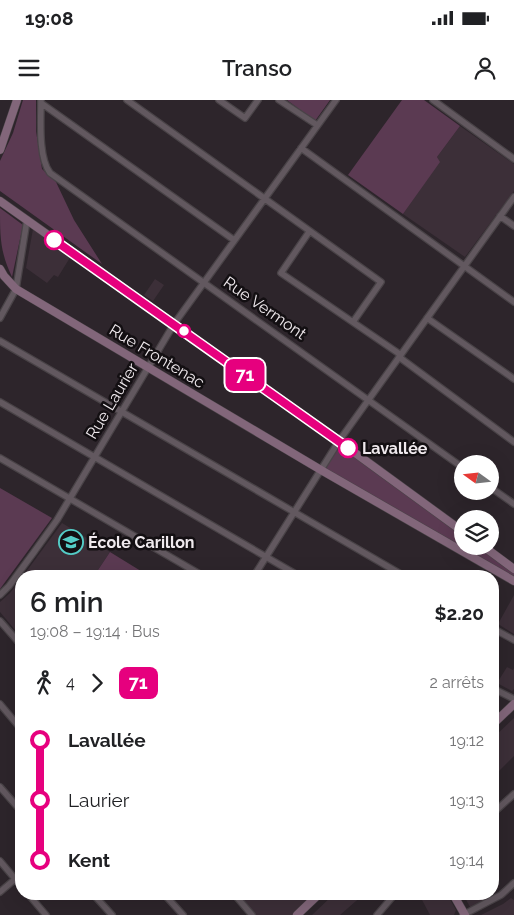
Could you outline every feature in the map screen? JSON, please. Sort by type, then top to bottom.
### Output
[{"type":"main road","points":[[0,150],[17,100]]},
{"type":"main road","points":[[0,201],[339,441],[454,526]]},
{"type":"main road","name":"Rue Frontenac","points":[[0,268],[4,276],[16,289],[321,470],[495,570]]},
{"type":"main road","points":[[495,555],[514,569]]},
{"type":"main road","name":"Rue Frontenac","points":[[499,572],[514,581]]},
{"type":"main road","points":[[499,718],[514,704]]},
{"type":"main road","points":[[297,915],[313,900]]},
{"type":"main road","points":[[457,900],[465,915]]},
{"type":"street","points":[[127,100],[381,282],[353,322]]},
{"type":"street","points":[[219,100],[244,118],[258,100]]},
{"type":"street","points":[[279,100],[317,125]]},
{"type":"street","name":"Rue Laurier","points":[[20,570],[69,498],[174,324],[336,100]]},
{"type":"street","points":[[433,100],[514,159]]},
{"type":"street","points":[[41,101],[234,240]]},
{"type":"street","name":"Rue Vermont","points":[[41,101],[42,145],[45,164],[50,173],[454,461]]},
{"type":"street","points":[[301,148],[514,302]]},
{"type":"street","points":[[258,570],[339,441],[514,197]]},
{"type":"street","points":[[500,216],[514,226]]},
{"type":"street","points":[[0,318],[16,289],[27,220]]},
{"type":"street","points":[[309,232],[281,273],[400,356],[514,442]]},
{"type":"street","points":[[427,318],[514,379]]},
{"type":"street","points":[[0,341],[122,410],[394,570]]},
{"type":"street","points":[[0,402],[289,570]]},
{"type":"street","points":[[0,458],[193,570]]},
{"type":"street","points":[[499,493],[514,504]]},
{"type":"street","name":"Rue Laurier","points":[[0,595],[15,577]]},
{"type":"street","points":[[0,620],[15,638]]},
{"type":"street","points":[[499,632],[514,640]]},
{"type":"street","points":[[499,692],[514,699]]},
{"type":"street","points":[[0,704],[15,722]]},
{"type":"street","points":[[0,787],[15,804]]},
{"type":"street","points":[[499,808],[514,794]]},
{"type":"street","points":[[0,861],[15,879],[0,892]]},
{"type":"street","points":[[499,897],[514,883]]},
{"type":"street","points":[[33,900],[46,915]]},
{"type":"street","points":[[98,900],[112,915]]},
{"type":"street","points":[[169,900],[183,915]]},
{"type":"street","points":[[239,900],[252,915]]},
{"type":"street","points":[[377,915],[390,900]]},
{"type":"street","points":[[465,915],[493,900]]},
{"type":"shaded area","points":[[23,100],[36,100],[36,131],[42,169],[56,182],[74,220],[102,264],[0,191],[0,161],[13,133]]},
{"type":"shaded area","points":[[287,100],[330,100],[315,121]]},
{"type":"shaded area","points":[[402,100],[424,100],[460,126],[437,157],[440,162],[403,214],[348,175]]},
{"type":"shaded area","points":[[460,126],[514,164],[514,191],[465,257],[403,214],[439,162],[437,157]]},
{"type":"shaded area","points":[[0,208],[23,225],[12,277],[5,260],[2,244]]},
{"type":"shaded area","points":[[33,229],[71,256],[58,277],[54,275],[47,283],[26,268]]},
{"type":"shaded area","points":[[155,279],[164,285],[153,301],[144,295]]},
{"type":"shaded area","points":[[339,441],[454,525],[454,546],[321,470]]},
{"type":"shaded area","points":[[0,488],[52,518],[0,589]]},
{"type":"shaded area","name":"École Carillon","points":[[62,523],[110,552],[98,570],[27,570]]},
{"type":"shaded area","points":[[110,552],[139,570],[98,570]]},
{"type":"shaded area","points":[[469,555],[495,555],[514,569],[514,581],[499,572],[499,570],[495,570]]},
{"type":"shaded area","points":[[15,587],[15,630],[0,612],[0,602]]},
{"type":"shaded area","points":[[514,595],[514,634],[499,625]]},
{"type":"shaded area","points":[[507,667],[513,670],[514,668],[514,689],[512,691],[499,684],[499,680]]},
{"type":"shaded area","points":[[514,718],[514,756],[499,771],[499,732]]},
{"type":"shaded area","points":[[511,898],[514,900],[514,915],[481,915],[503,904]]},
{"type":"shaded area","points":[[239,900],[313,900],[297,915],[252,915]]},
{"type":"shaded area","points":[[328,900],[357,900],[340,915],[312,915]]},
{"type":"shaded area","points":[[422,900],[450,900],[456,910],[454,915],[430,915]]},
{"type":"shaded area","points":[[466,900],[489,900],[473,908],[470,907]]},
{"type":"bus line","name":"71","points":[[54,240],[348,448]]},
{"type":"place","name":"Lavallée","points":[[348,448]]},
{"type":"place","name":"École Carillon","points":[[71,542]]}]
